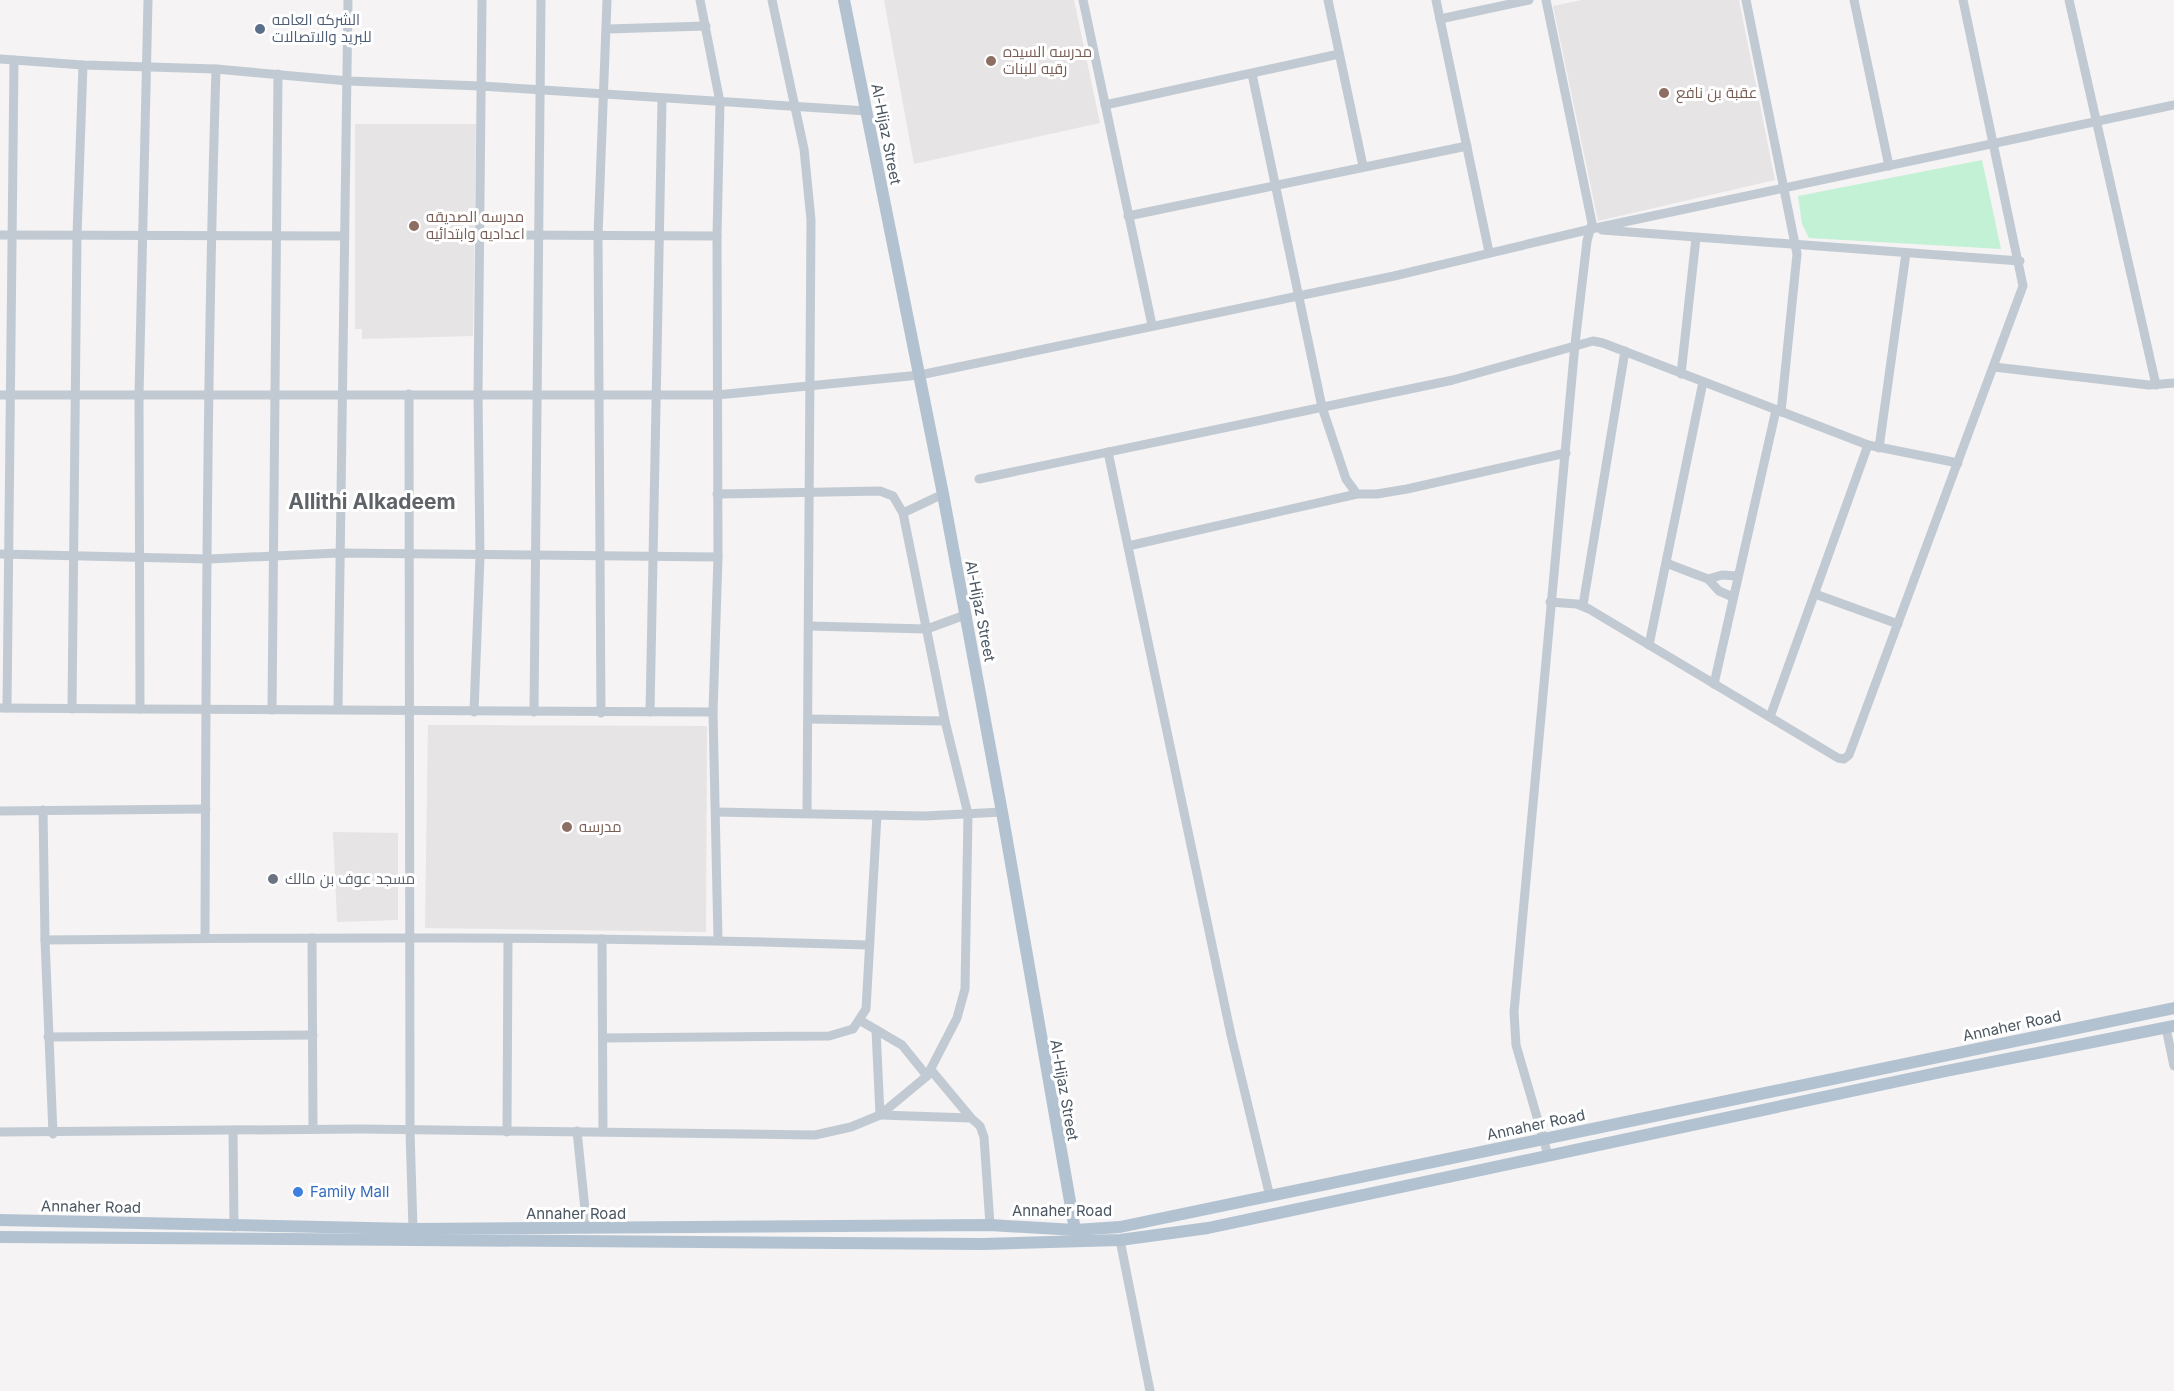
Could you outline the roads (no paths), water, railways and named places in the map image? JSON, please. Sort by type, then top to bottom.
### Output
[{"type":"main road","name":"Al-Hijaz Street","points":[[844,0],[943,494],[1002,812],[1075,1230]]},
{"type":"main road","name":"Annaher Road","points":[[0,1220],[413,1230],[990,1225],[1075,1230],[1120,1227],[2174,1008]]},
{"type":"main road","name":"Annaher Road","points":[[0,1237],[983,1244],[1120,1240],[1208,1228],[1548,1155],[2170,1027]]},
{"type":"main road","points":[[129,1239],[131,1222]]},
{"type":"street","points":[[140,709],[139,396],[148,0]]},
{"type":"street","points":[[338,709],[342,236],[348,81],[348,0]]},
{"type":"street","points":[[474,712],[480,555],[478,394],[482,0]]},
{"type":"street","points":[[534,712],[541,0]]},
{"type":"street","points":[[601,713],[601,395],[598,236],[607,0]]},
{"type":"street","points":[[700,0],[720,102],[717,236],[718,557],[713,712],[718,940]]},
{"type":"street","points":[[772,0],[809,182],[811,386],[807,813]]},
{"type":"street","points":[[1083,0],[1152,325]]},
{"type":"street","points":[[1328,0],[1363,166]]},
{"type":"street","points":[[1436,0],[1489,252]]},
{"type":"street","points":[[1440,19],[1529,0]]},
{"type":"street","points":[[1546,0],[1592,217],[1575,344],[1514,1012],[1516,1045],[1548,1155]]},
{"type":"street","points":[[1714,684],[1732,597],[1778,411],[1797,263],[1796,245],[1746,0]]},
{"type":"street","points":[[1854,0],[1889,166]]},
{"type":"street","points":[[1550,602],[1583,605],[1838,758],[1847,758],[2023,290],[2020,261],[1963,0]]},
{"type":"street","points":[[2069,0],[2156,385]]},
{"type":"street","points":[[607,30],[706,26]]},
{"type":"street","points":[[1105,105],[1339,54]]},
{"type":"street","points":[[0,59],[83,65],[146,65],[216,69],[348,81],[481,86],[662,100],[794,105],[867,111]]},
{"type":"street","points":[[14,60],[11,395],[4,554],[4,708],[207,711],[338,709],[474,712],[713,712]]},
{"type":"street","points":[[72,709],[77,236],[83,65]]},
{"type":"street","points":[[205,938],[211,236],[216,69]]},
{"type":"street","points":[[272,710],[278,74]]},
{"type":"street","points":[[1252,74],[1322,407],[1346,479],[1357,494]]},
{"type":"street","points":[[650,712],[654,396],[662,100]]},
{"type":"street","points":[[0,395],[717,395],[920,375],[1300,295],[1784,187],[1995,145],[2174,105]]},
{"type":"street","points":[[1128,216],[1467,146]]},
{"type":"street","points":[[1591,229],[2020,261]]},
{"type":"street","points":[[480,235],[717,236]]},
{"type":"street","points":[[0,236],[342,236]]},
{"type":"street","points":[[1681,374],[1696,238]]},
{"type":"street","points":[[1880,448],[1906,253]]},
{"type":"street","points":[[979,479],[1453,380],[1557,352],[1575,344],[1603,343],[1868,445],[1958,463]]},
{"type":"street","points":[[1583,605],[1625,351]]},
{"type":"street","points":[[1994,367],[2156,385],[2174,383]]},
{"type":"street","points":[[1649,645],[1703,382]]},
{"type":"street","points":[[409,394],[410,1131],[413,1230]]},
{"type":"street","points":[[1770,717],[1868,445]]},
{"type":"street","points":[[1108,453],[1231,1035],[1270,1197]]},
{"type":"street","points":[[1128,546],[1357,494],[1377,494],[1407,489],[1566,453]]},
{"type":"street","points":[[0,1132],[53,1134],[313,1129],[815,1135],[851,1127],[880,1114],[929,1073],[957,1018],[965,989],[968,814],[945,721],[903,513],[897,501],[887,492],[809,491],[717,494]]},
{"type":"street","points":[[903,513],[943,494]]},
{"type":"street","points":[[4,554],[209,559],[338,554],[718,557]]},
{"type":"street","points":[[1666,563],[1708,579],[1719,591],[1732,597]]},
{"type":"street","points":[[1708,579],[1722,574],[1737,576]]},
{"type":"street","points":[[1815,594],[1898,624]]},
{"type":"street","points":[[809,626],[927,629],[965,615]]},
{"type":"street","points":[[808,720],[945,721]]},
{"type":"street","points":[[0,811],[206,809]]},
{"type":"street","points":[[43,810],[45,940],[53,1134]]},
{"type":"street","points":[[716,812],[877,815],[1002,812]]},
{"type":"street","points":[[604,1038],[829,1036],[842,1034],[861,1021],[866,1009],[877,815]]},
{"type":"street","points":[[45,940],[410,937],[718,940],[868,945]]},
{"type":"street","points":[[312,938],[313,1129]]},
{"type":"street","points":[[507,1132],[508,939]]},
{"type":"street","points":[[602,939],[603,1132]]},
{"type":"street","points":[[861,1021],[902,1044],[980,1126],[984,1137],[990,1225]]},
{"type":"street","points":[[2170,1027],[2174,1066]]},
{"type":"street","points":[[876,1030],[880,1114]]},
{"type":"street","points":[[48,1037],[313,1035]]},
{"type":"street","points":[[880,1114],[971,1118]]},
{"type":"street","points":[[233,1130],[234,1227]]},
{"type":"street","points":[[577,1131],[587,1229]]},
{"type":"street","points":[[1120,1240],[1150,1391]]},
{"type":"place","name":"الشركه العامه للبريد والاتصالات","points":[[260,29]]},
{"type":"place","name":"مدرسه السيده رقيه للبنات","points":[[991,61]]},
{"type":"place","name":"عقبة بن نافع","points":[[1664,93]]},
{"type":"place","name":"مدرسه الصديقه اعداديه وابتدائيه","points":[[414,226]]},
{"type":"place","name":"مدرسه","points":[[567,827]]},
{"type":"place","name":"مسجد عوف بن مالك","points":[[273,879]]},
{"type":"place","name":"Family Mall","points":[[298,1192]]},
{"type":"district","name":"Allithi Alkadeem","points":[[372,502]]}]
